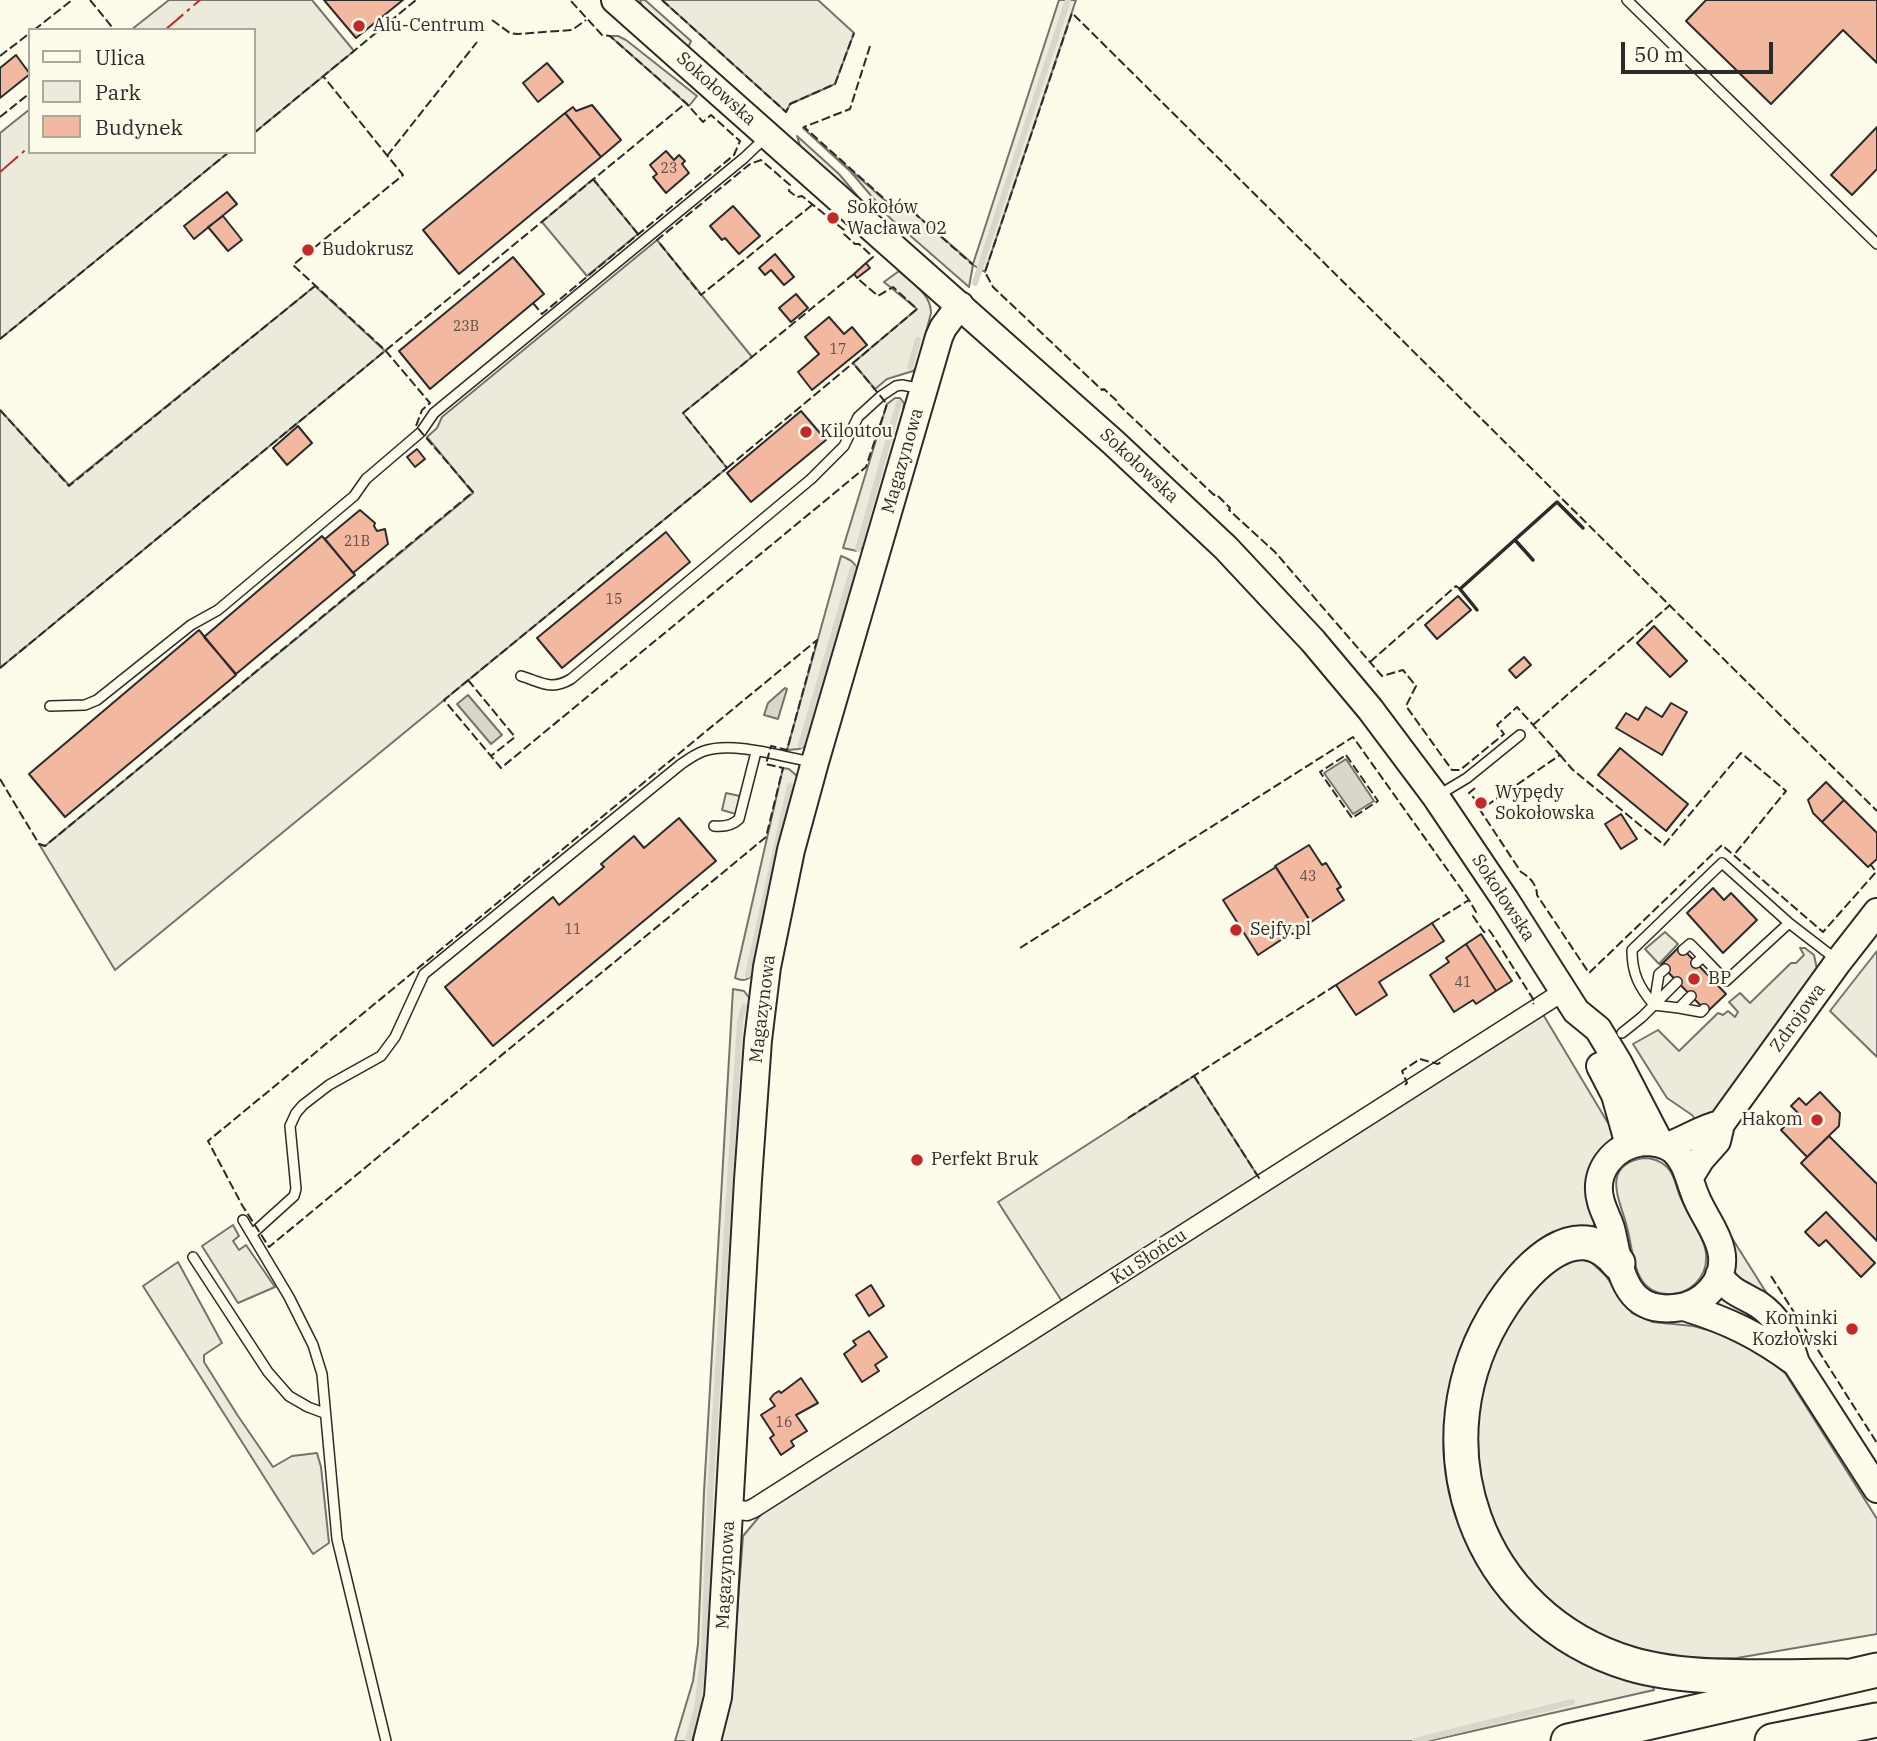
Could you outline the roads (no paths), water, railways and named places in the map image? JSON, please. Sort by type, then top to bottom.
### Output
[{"type":"highway","points":[[1618,1263],[1608,1251],[1594,1245],[1562,1247],[1546,1255],[1535,1264],[1507,1298],[1475,1355],[1461,1413],[1461,1464],[1466,1493],[1490,1555],[1519,1595],[1547,1621],[1576,1642],[1620,1661],[1652,1670],[1720,1675],[1843,1676]]},
{"type":"highway","points":[[1568,1741],[1877,1670]]},
{"type":"highway","points":[[1772,1741],[1877,1720]]},
{"type":"street","name":"Sokołowska","points":[[615,0],[1114,443],[1226,548],[1304,631],[1342,675],[1436,797],[1570,1001],[1584,1041],[1615,1095],[1629,1145]]},
{"type":"street","name":"Magazynowa","points":[[707,1741],[718,1697],[748,1180],[762,1002],[778,906],[815,762],[924,389],[943,328],[960,305]]},
{"type":"street","name":"Zdrojowa","points":[[1689,1178],[1717,1141],[1721,1124],[1838,961],[1877,912]]},
{"type":"street","name":"Sokołowska","points":[[1570,1001],[1610,1031],[1618,1062],[1663,1144]]},
{"type":"street","name":"Ku Słońcu","points":[[730,1509],[747,1511],[754,1508],[1570,1001]]},
{"type":"street","points":[[1663,1144],[1682,1161],[1722,1252],[1719,1275],[1711,1291],[1704,1298],[1684,1307],[1658,1308],[1643,1302],[1628,1289],[1601,1202],[1599,1185],[1602,1170],[1611,1157],[1629,1145],[1643,1142],[1663,1144],[1686,1139],[1706,1127],[1721,1124]]},
{"type":"street","points":[[1719,1275],[1730,1290],[1773,1316],[1791,1346],[1796,1363],[1877,1489]]},
{"type":"street","points":[[1684,1307],[1749,1331],[1796,1363]]},
{"type":"lane","points":[[1627,0],[1877,244]]},
{"type":"lane","points":[[50,706],[85,705],[97,700],[191,625],[218,610],[354,496],[366,479],[421,432],[434,413],[768,136]]},
{"type":"lane","points":[[521,676],[551,686],[561,685],[571,679],[811,479],[844,446],[858,416],[881,396],[902,384],[924,389]]},
{"type":"lane","points":[[1436,797],[1467,778],[1520,736]]},
{"type":"lane","points":[[252,1234],[295,1196],[290,1126],[296,1113],[329,1085],[381,1056],[395,1037],[424,974],[680,765],[702,752],[718,748],[815,762]]},
{"type":"lane","points":[[714,826],[724,827],[739,819],[756,752]]},
{"type":"lane","points":[[1704,1009],[1700,1012],[1654,1005],[1638,985],[1632,967],[1632,950],[1722,863],[1789,923],[1838,961]]},
{"type":"lane","points":[[1684,950],[1690,944],[1699,960],[1725,986],[1789,923]]},
{"type":"lane","points":[[1654,1005],[1659,974],[1665,969]]},
{"type":"lane","points":[[1610,1031],[1654,1005],[1677,982]]},
{"type":"lane","points":[[1679,1007],[1691,996]]},
{"type":"lane","points":[[243,1220],[289,1297],[313,1345],[322,1374],[337,1539],[386,1741]]},
{"type":"lane","points":[[193,1257],[268,1372],[289,1396],[308,1407],[324,1412]]},
{"type":"waterway","points":[[975,283],[1068,0]]},
{"type":"waterway","points":[[910,367],[918,340]]},
{"type":"waterway","points":[[858,549],[899,403]]},
{"type":"waterway","points":[[801,745],[853,568]]},
{"type":"waterway","points":[[748,975],[790,786]]},
{"type":"waterway","points":[[688,1741],[697,1708],[704,1653],[710,1497],[740,1022],[744,1006]]},
{"type":"waterway","points":[[1415,1741],[1572,1702]]},
{"type":"place","name":"Alu-Centrum","points":[[359,26]]},
{"type":"place","name":"Sokołów Wacława 02","points":[[833,218]]},
{"type":"place","name":"Budokrusz","points":[[308,250]]},
{"type":"place","name":"Kiloutou","points":[[806,432]]},
{"type":"place","name":"Wypędy Sokołowska","points":[[1481,803]]},
{"type":"place","name":"Sejfy.pl","points":[[1236,930]]},
{"type":"place","name":"BP","points":[[1694,979]]},
{"type":"place","name":"Hakom","points":[[1817,1120]]},
{"type":"place","name":"Perfekt Bruk","points":[[917,1160]]},
{"type":"place","name":"Kominki Kozłowski","points":[[1852,1329]]}]
